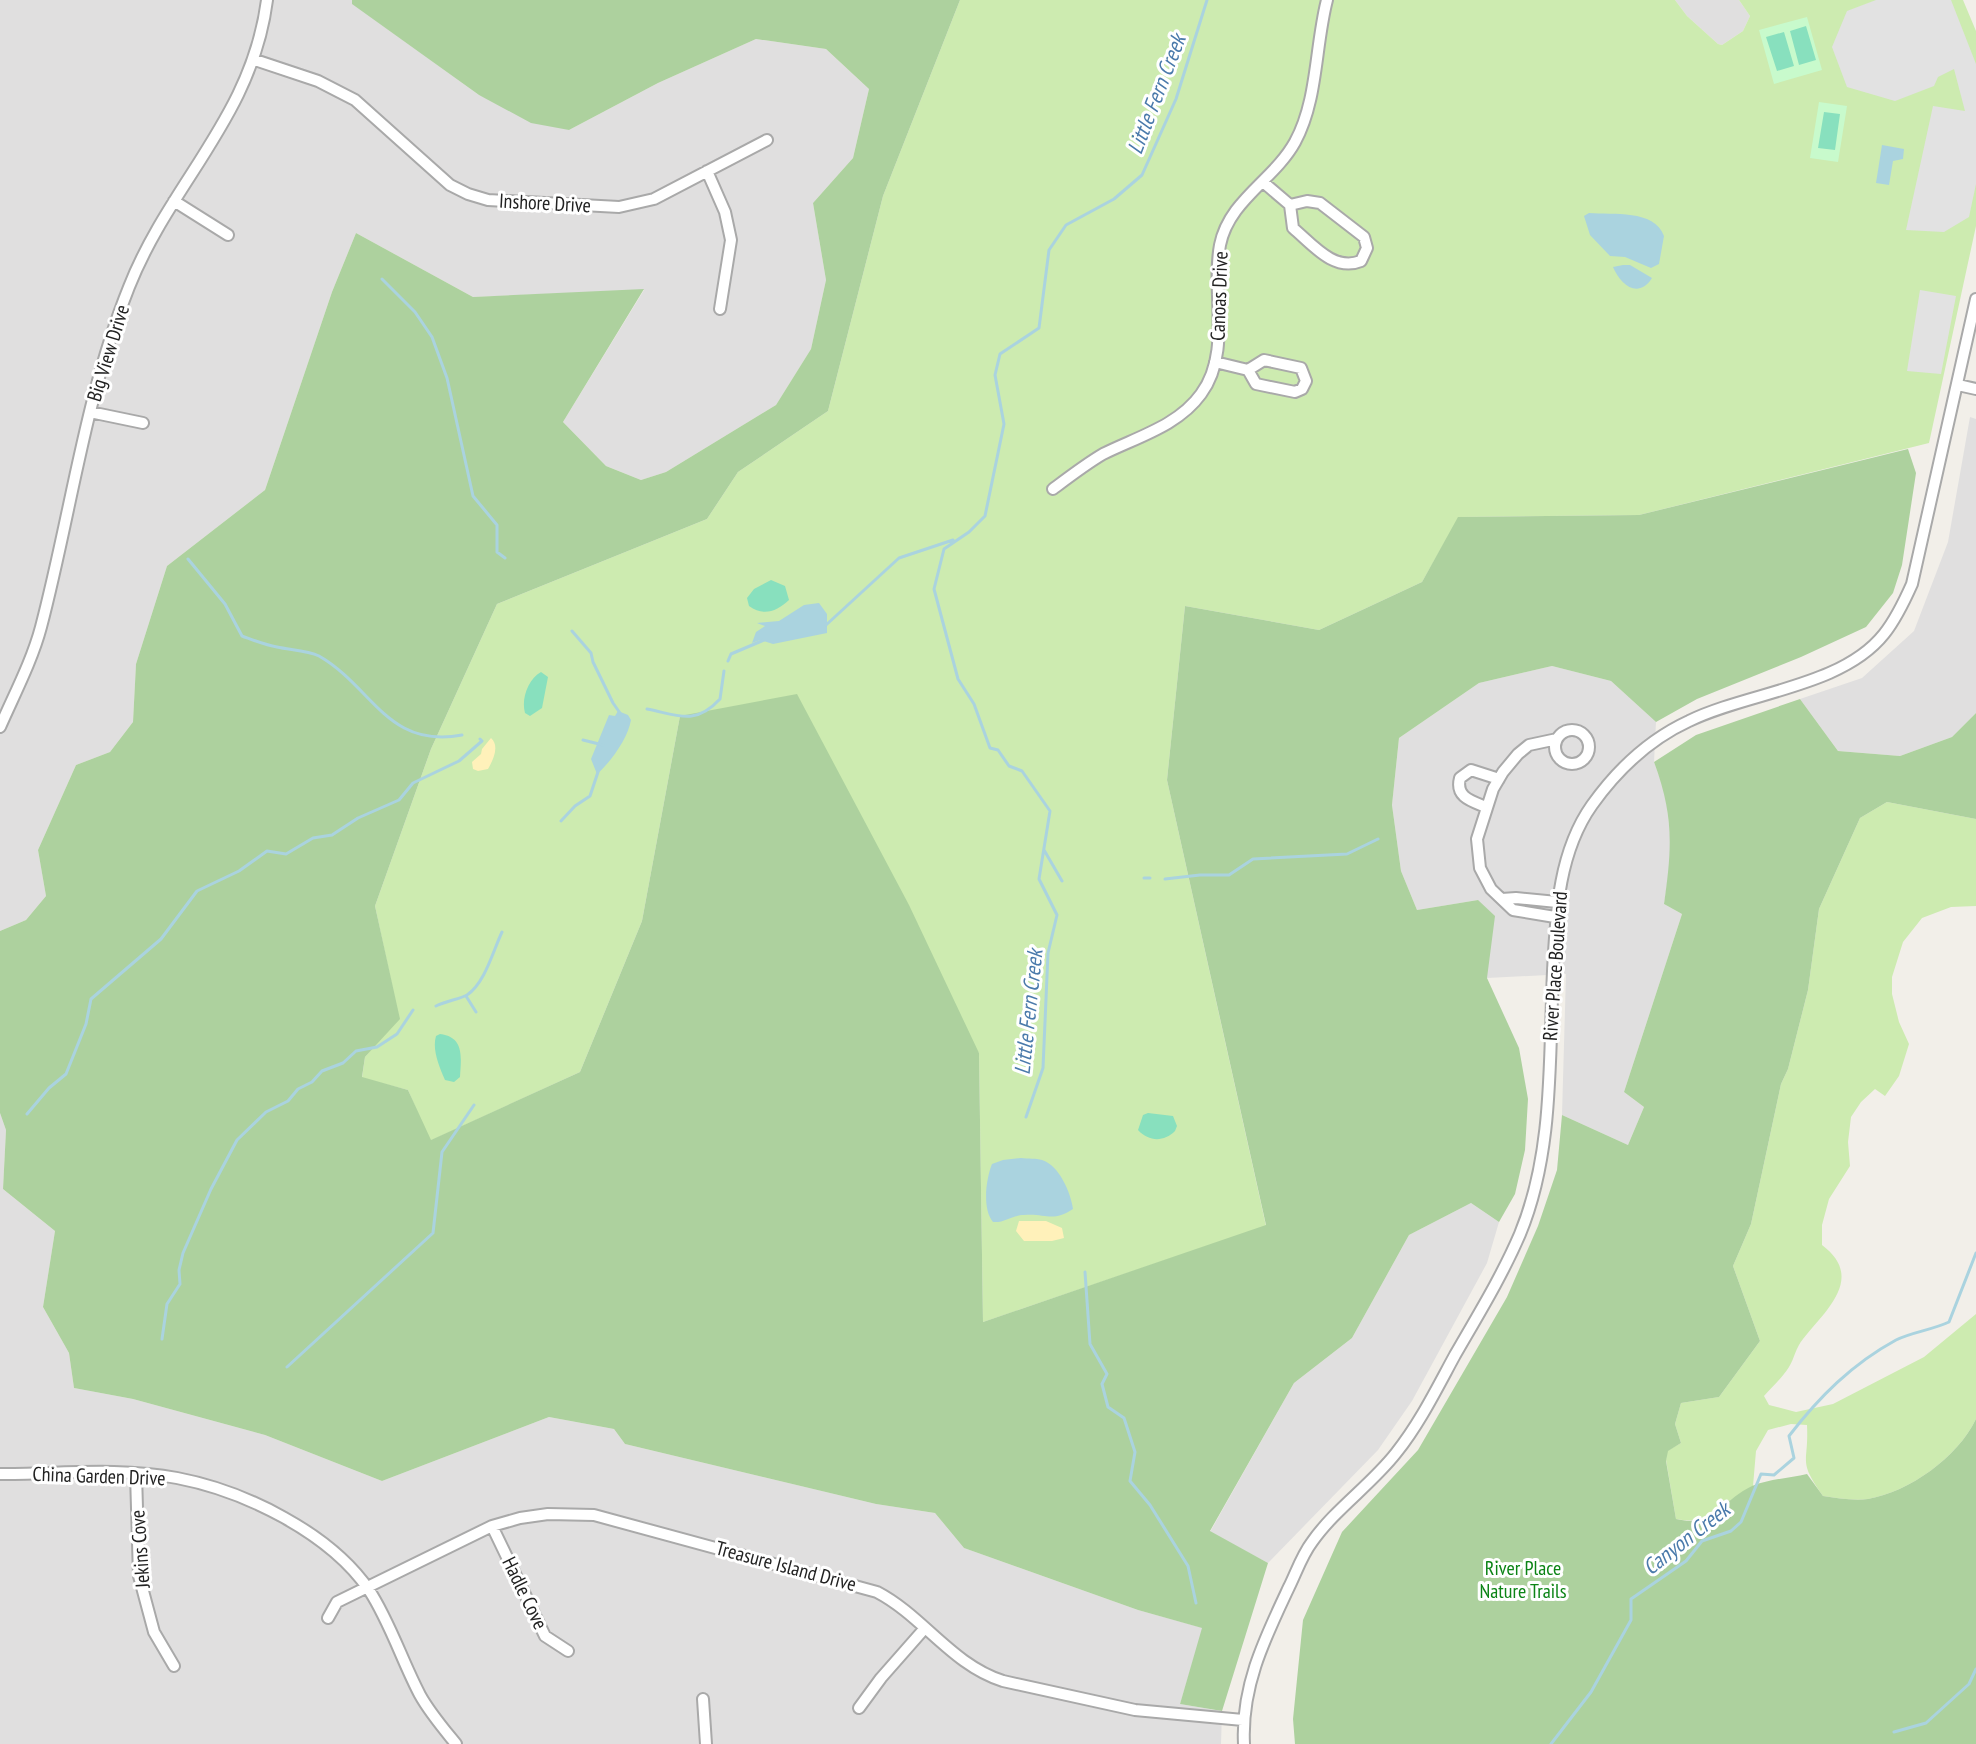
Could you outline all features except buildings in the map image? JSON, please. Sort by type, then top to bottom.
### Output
[{"type":"street","name":"Big View Drive","points":[[0,727],[40,629],[104,356],[129,285],[174,201],[234,107],[255,60],[267,0]]},
{"type":"street","name":"Canoas Drive","points":[[1053,489],[1100,456],[1173,420],[1203,392],[1215,362],[1217,347],[1217,282],[1224,232],[1239,205],[1288,154],[1307,113],[1327,0]]},
{"type":"street","name":"Inshore Drive","points":[[255,60],[318,81],[355,100],[450,185],[488,200],[619,207],[654,199],[767,140]]},
{"type":"street","points":[[707,171],[725,212],[731,240],[720,309]]},
{"type":"street","points":[[1263,182],[1290,205],[1293,228],[1314,245],[1339,264],[1350,266],[1361,261],[1367,248],[1364,237],[1320,203],[1307,201],[1290,205]]},
{"type":"street","points":[[174,201],[228,235]]},
{"type":"street","name":"River Place Boulevard","points":[[1244,1744],[1243,1720],[1248,1689],[1261,1645],[1311,1543],[1395,1454],[1418,1421],[1519,1234],[1539,1173],[1546,1125],[1555,917],[1570,847],[1590,808],[1630,760],[1690,720],[1819,677],[1846,665],[1882,637],[1898,615],[1912,584],[1976,299]]},
{"type":"street","points":[[1215,362],[1248,370],[1264,360],[1301,368],[1306,381],[1302,389],[1295,392],[1256,384],[1248,370]]},
{"type":"street","points":[[1958,385],[1976,389]]},
{"type":"street","points":[[90,412],[143,423]]},
{"type":"street","points":[[1555,917],[1513,910],[1502,899],[1484,877],[1477,854],[1477,839],[1486,807],[1499,779],[1518,754],[1529,745],[1557,739]]},
{"type":"street","points":[[1486,807],[1465,798],[1460,792],[1460,778],[1471,770],[1499,779]]},
{"type":"street","points":[[1502,899],[1557,902]]},
{"type":"street","name":"China Garden Drive","points":[[0,1474],[136,1474],[177,1478],[213,1488],[262,1508],[307,1532],[340,1556],[367,1587],[421,1696],[456,1744]]},
{"type":"street","name":"Jekins Cove","points":[[136,1474],[139,1576],[154,1632],[174,1666]]},
{"type":"street","name":"Treasure Island Drive","points":[[328,1618],[337,1602],[492,1526],[548,1514],[594,1515],[877,1592],[892,1600],[962,1661],[1003,1681],[1135,1710],[1243,1720]]},
{"type":"street","name":"Hadle Cove","points":[[492,1526],[545,1636],[568,1651]]},
{"type":"street","points":[[859,1708],[925,1628]]},
{"type":"street","points":[[703,1699],[706,1744]]},
{"type":"shaded area","points":[[0,0],[352,0],[353,4],[479,95],[569,130],[658,83],[756,39],[826,49],[869,89],[853,158],[813,203],[826,280],[811,349],[776,405],[666,472],[641,480],[606,466],[563,422],[644,290],[473,297],[356,233],[332,292],[265,490],[167,566],[136,664],[133,722],[110,752],[76,765],[38,850],[46,896],[26,920],[0,931]]},
{"type":"shaded area","points":[[1675,0],[1739,0],[1750,16],[1743,31],[1722,45],[1687,16]]},
{"type":"shaded area","points":[[1876,0],[1951,0],[1976,64],[1976,184],[1969,217],[1944,232],[1906,230],[1933,106],[1965,111],[1954,69],[1938,77],[1934,86],[1895,101],[1847,87],[1832,47],[1847,11]]},
{"type":"shaded area","points":[[1920,290],[1956,296],[1941,374],[1907,371]]},
{"type":"shaded area","points":[[1970,417],[1976,419],[1976,713],[1952,737],[1900,756],[1838,751],[1800,699],[1862,678],[1914,631],[1948,542]]},
{"type":"shaded area","points":[[1552,666],[1611,681],[1656,722],[1654,762],[1666,795],[1672,853],[1664,904],[1682,914],[1624,1092],[1644,1107],[1628,1145],[1562,1115],[1566,974],[1487,978],[1478,900],[1417,910],[1401,871],[1392,805],[1399,738],[1479,683]]},
{"type":"shaded area","points":[[0,1113],[6,1130],[3,1189],[55,1231],[43,1307],[69,1353],[74,1388],[133,1399],[265,1435],[382,1481],[549,1417],[614,1429],[625,1444],[876,1504],[935,1513],[964,1548],[1138,1610],[1203,1628],[1180,1704],[1222,1711],[1221,1744],[0,1744]]},
{"type":"shaded area","points":[[1471,1203],[1499,1222],[1487,1263],[1412,1401],[1378,1450],[1268,1563],[1210,1532],[1294,1383],[1352,1338],[1409,1235]]},
{"type":"green space","points":[[352,0],[960,0],[883,196],[828,411],[738,472],[707,519],[497,604],[431,749],[375,906],[400,1019],[365,1057],[362,1077],[408,1090],[431,1140],[580,1072],[642,921],[680,716],[797,694],[909,905],[979,1053],[983,1322],[1266,1225],[1167,780],[1185,606],[1319,630],[1422,582],[1458,517],[1639,515],[1908,449],[1916,473],[1902,565],[1893,593],[1866,627],[1697,699],[1656,722],[1611,681],[1552,666],[1479,683],[1399,738],[1392,805],[1401,871],[1417,910],[1478,900],[1495,916],[1487,978],[1519,1048],[1528,1099],[1525,1150],[1515,1194],[1499,1222],[1471,1203],[1409,1235],[1352,1338],[1294,1383],[1210,1531],[1268,1563],[1222,1711],[1180,1704],[1202,1628],[1138,1610],[964,1548],[935,1513],[876,1504],[625,1444],[614,1429],[549,1417],[382,1481],[265,1435],[133,1399],[74,1388],[69,1353],[43,1307],[55,1231],[3,1189],[6,1130],[0,1113],[0,931],[26,920],[46,896],[38,850],[76,765],[110,752],[133,722],[136,664],[167,566],[265,490],[332,292],[356,233],[473,297],[644,289],[563,422],[606,466],[641,480],[666,472],[776,405],[811,349],[826,280],[813,203],[853,158],[869,89],[826,49],[756,39],[658,83],[569,130],[531,123],[479,95],[352,4]]},
{"type":"green space","points":[[960,0],[1675,0],[1687,16],[1722,45],[1743,31],[1750,16],[1739,0],[1963,0],[1976,31],[1976,226],[1929,443],[1639,515],[1459,517],[1422,582],[1319,630],[1185,606],[1167,780],[1266,1226],[983,1322],[979,1053],[680,716],[642,921],[580,1072],[430,1141],[408,1090],[362,1078],[365,1057],[399,1018],[375,906],[431,749],[497,604],[707,519],[738,472],[828,411],[883,196]]},
{"type":"green space","points":[[1807,17],[1822,70],[1774,84],[1759,30]]},
{"type":"green space","points":[[1806,26],[1816,60],[1799,65],[1790,31]]},
{"type":"green space","points":[[1784,32],[1794,66],[1777,71],[1766,37]]},
{"type":"green space","points":[[1819,102],[1847,106],[1838,162],[1810,158]]},
{"type":"green space","points":[[1824,112],[1840,114],[1835,150],[1818,148]]},
{"type":"green space","points":[[771,580],[785,586],[789,600],[770,611],[749,606],[747,598],[754,589]]},
{"type":"green space","points":[[541,672],[548,677],[542,708],[530,716],[525,713],[525,696],[532,679]]},
{"type":"green space","name":"River Place Nature Trails","points":[[1800,699],[1838,751],[1900,756],[1952,737],[1976,713],[1976,819],[1887,802],[1860,818],[1819,909],[1808,990],[1788,1069],[1781,1084],[1751,1224],[1733,1266],[1760,1341],[1719,1397],[1681,1403],[1675,1424],[1681,1443],[1668,1451],[1666,1461],[1676,1519],[1700,1520],[1752,1486],[1807,1474],[1823,1496],[1868,1499],[1900,1489],[1931,1471],[1957,1447],[1976,1419],[1976,1744],[1295,1744],[1293,1719],[1303,1620],[1342,1532],[1418,1450],[1507,1297],[1538,1226],[1557,1170],[1562,1115],[1628,1145],[1644,1107],[1624,1092],[1682,914],[1664,904],[1670,832],[1665,799],[1654,762],[1696,735]]},
{"type":"green space","points":[[1887,802],[1976,819],[1976,906],[1951,907],[1922,918],[1903,942],[1892,977],[1892,994],[1909,1044],[1899,1076],[1885,1096],[1875,1089],[1851,1117],[1848,1142],[1850,1166],[1829,1199],[1822,1225],[1822,1245],[1835,1257],[1841,1270],[1841,1282],[1830,1306],[1801,1342],[1789,1367],[1764,1396],[1769,1405],[1796,1412],[1833,1404],[1924,1357],[1976,1314],[1976,1419],[1957,1447],[1931,1471],[1900,1489],[1863,1500],[1823,1496],[1807,1468],[1807,1425],[1791,1424],[1768,1430],[1756,1451],[1753,1486],[1708,1516],[1676,1519],[1666,1460],[1667,1451],[1681,1443],[1675,1424],[1681,1403],[1719,1397],[1760,1341],[1733,1266],[1751,1224],[1781,1084],[1788,1069],[1808,990],[1819,909],[1860,818]]},
{"type":"green space","points":[[440,1034],[454,1039],[460,1050],[460,1077],[454,1082],[445,1080],[437,1058],[435,1041]]},
{"type":"green space","points":[[1143,1115],[1173,1116],[1177,1126],[1175,1131],[1156,1139],[1142,1134],[1138,1130]]},
{"type":"sand","points":[[491,738],[495,749],[488,769],[473,769],[472,762]]},
{"type":"sand","points":[[1019,1221],[1046,1221],[1062,1228],[1064,1238],[1024,1241],[1016,1231]]},
{"type":"water","points":[[1882,145],[1904,149],[1903,159],[1893,161],[1889,185],[1876,183]]},
{"type":"water","points":[[1589,213],[1632,215],[1651,221],[1664,236],[1659,264],[1651,268],[1625,257],[1610,256],[1590,235],[1584,216]]},
{"type":"water","points":[[1630,265],[1652,278],[1641,288],[1630,287],[1620,279],[1613,267]]},
{"type":"water","points":[[819,603],[827,614],[827,633],[773,644],[760,640],[752,643],[756,632],[765,626],[757,623],[779,621],[804,605]]},
{"type":"water","points":[[618,711],[628,715],[631,720],[629,727],[618,749],[597,774],[591,759],[609,715],[615,716]]},
{"type":"water","points":[[1021,1158],[1042,1160],[1054,1168],[1067,1188],[1073,1209],[1054,1217],[1020,1215],[993,1222],[987,1210],[986,1194],[992,1164]]},
{"type":"waterway","name":"Little Fern Creek","points":[[1026,1117],[1043,1068],[1048,953],[1057,915],[1039,879],[1050,811],[1022,771],[1009,766],[998,750],[990,748],[974,704],[958,679],[934,589],[944,549],[969,532],[985,516],[1004,424],[995,375],[1000,354],[1039,328],[1049,250],[1066,225],[1114,199],[1142,175],[1176,99],[1207,0]]},
{"type":"waterway","points":[[382,279],[415,312],[432,337],[447,378],[473,496],[497,525],[497,552],[505,558]]},
{"type":"waterway","points":[[826,625],[899,558],[953,540]]},
{"type":"waterway","points":[[188,559],[225,604],[242,636],[319,656],[338,669],[398,724],[416,733],[437,737],[462,735]]},
{"type":"waterway","points":[[572,631],[591,653],[620,713]]},
{"type":"waterway","points":[[728,661],[731,654],[764,640]]},
{"type":"waterway","points":[[647,709],[677,716],[702,713],[720,699],[724,671]]},
{"type":"waterway","points":[[27,1114],[66,1074],[86,1024],[91,999],[161,939],[197,891],[239,871],[267,851],[286,854],[313,838],[332,835],[358,818],[399,800],[413,783],[459,761],[482,741],[480,739]]},
{"type":"waterway","points":[[583,740],[603,745]]},
{"type":"waterway","points":[[561,821],[590,796],[598,772]]},
{"type":"waterway","points":[[1165,879],[1229,875],[1253,859],[1347,854],[1378,839]]},
{"type":"waterway","points":[[1044,850],[1062,881]]},
{"type":"waterway","points":[[1144,878],[1150,878]]},
{"type":"waterway","points":[[436,1006],[473,990],[484,975],[502,932]]},
{"type":"waterway","points":[[466,996],[476,1012]]},
{"type":"waterway","points":[[162,1339],[167,1304],[180,1284],[183,1253],[237,1140],[266,1112],[288,1101],[322,1071],[343,1063],[356,1051],[377,1047],[397,1034],[413,1010]]},
{"type":"waterway","points":[[287,1367],[433,1233],[442,1152],[474,1105]]},
{"type":"waterway","name":"Canyon Creek","points":[[1551,1744],[1591,1692],[1631,1620],[1631,1599],[1686,1561],[1702,1541],[1731,1531],[1741,1522],[1761,1474],[1774,1475],[1794,1458],[1789,1436],[1824,1395],[1851,1371],[1896,1340],[1949,1322],[1976,1253]]},
{"type":"waterway","name":"Little Fern Creek","points":[[1085,1272],[1090,1344],[1107,1374],[1102,1384],[1108,1407],[1124,1418],[1135,1452],[1130,1481],[1150,1505],[1188,1566],[1196,1603]]},
{"type":"waterway","points":[[1894,1732],[1926,1723],[1969,1684],[1976,1669]]}]
